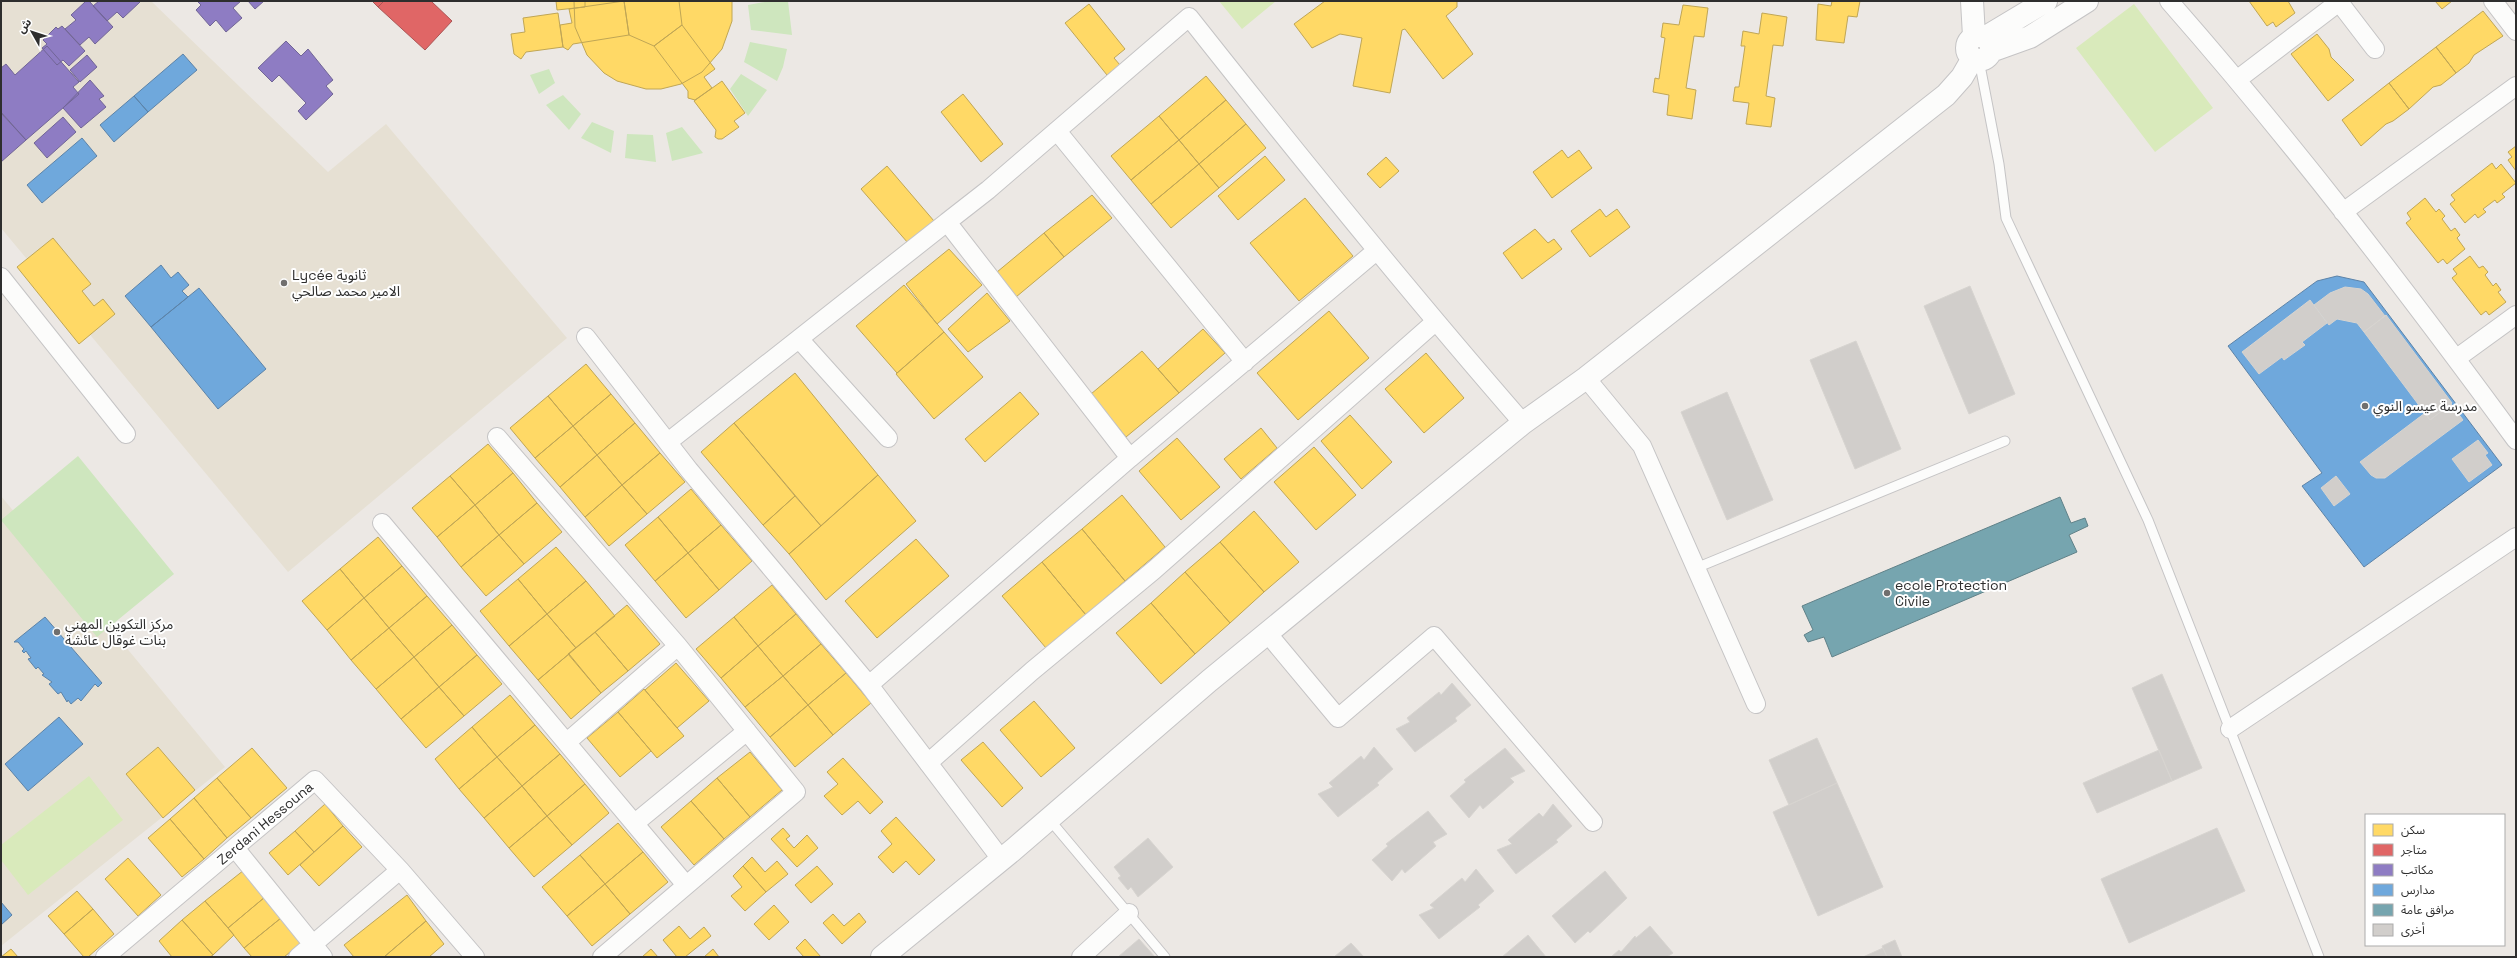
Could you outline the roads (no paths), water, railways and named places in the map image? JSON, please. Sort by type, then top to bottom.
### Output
[{"type":"main road","points":[[1972,1],[1981,49]]},
{"type":"main road","points":[[882,957],[1523,423],[1586,378],[1946,95],[1962,77],[1981,49],[2046,1]]},
{"type":"main road","points":[[1981,49],[2030,36],[2087,1]]},
{"type":"street","points":[[2169,1],[2238,79],[2457,358],[2516,440]]},
{"type":"street","points":[[2238,79],[2338,1],[2374,49]]},
{"type":"street","points":[[2493,1],[2516,31]]},
{"type":"street","points":[[668,442],[800,340],[988,190],[1189,17],[1434,322],[1523,423]]},
{"type":"street","points":[[2343,212],[2516,86]]},
{"type":"street","points":[[1057,131],[1245,362]]},
{"type":"street","points":[[947,222],[1130,458]]},
{"type":"street","points":[[868,685],[1130,458],[1376,251]]},
{"type":"street","points":[[1,277],[126,434]]},
{"type":"street","points":[[2457,358],[2516,315]]},
{"type":"street","points":[[928,763],[1032,671],[1154,570],[1434,322]]},
{"type":"street","points":[[586,337],[689,470],[868,685],[1001,859]]},
{"type":"street","points":[[800,340],[888,438]]},
{"type":"street","points":[[1586,378],[1642,446],[1756,704]]},
{"type":"street","points":[[497,437],[678,646],[796,792],[602,957]]},
{"type":"street","points":[[382,523],[686,885]]},
{"type":"street","points":[[2230,728],[2516,537]]},
{"type":"street","points":[[1268,634],[1338,718],[1434,636],[1594,822]]},
{"type":"street","points":[[567,742],[678,646]]},
{"type":"street","points":[[635,823],[747,731]]},
{"type":"street","name":"Zerdani Hessouna","points":[[105,957],[314,780],[400,870],[475,957]]},
{"type":"street","points":[[235,848],[318,951]]},
{"type":"street","points":[[298,957],[318,951],[400,870]]},
{"type":"street","points":[[1081,957],[1129,913]]},
{"type":"lane","points":[[1981,49],[2006,218],[2148,520],[2319,957]]},
{"type":"lane","points":[[1696,568],[2005,441]]},
{"type":"lane","points":[[1049,818],[1165,957]]},
{"type":"place","name":"Lycée ثانوية الامير محمد صالحي","points":[[284,283]]},
{"type":"place","name":"مدرسة عيسو النوي","points":[[2365,406]]},
{"type":"place","name":"ecole Protection Civile","points":[[1887,593]]},
{"type":"place","name":"مركز التكوين المهني بنات غوقال عائشة","points":[[57,632]]}]
